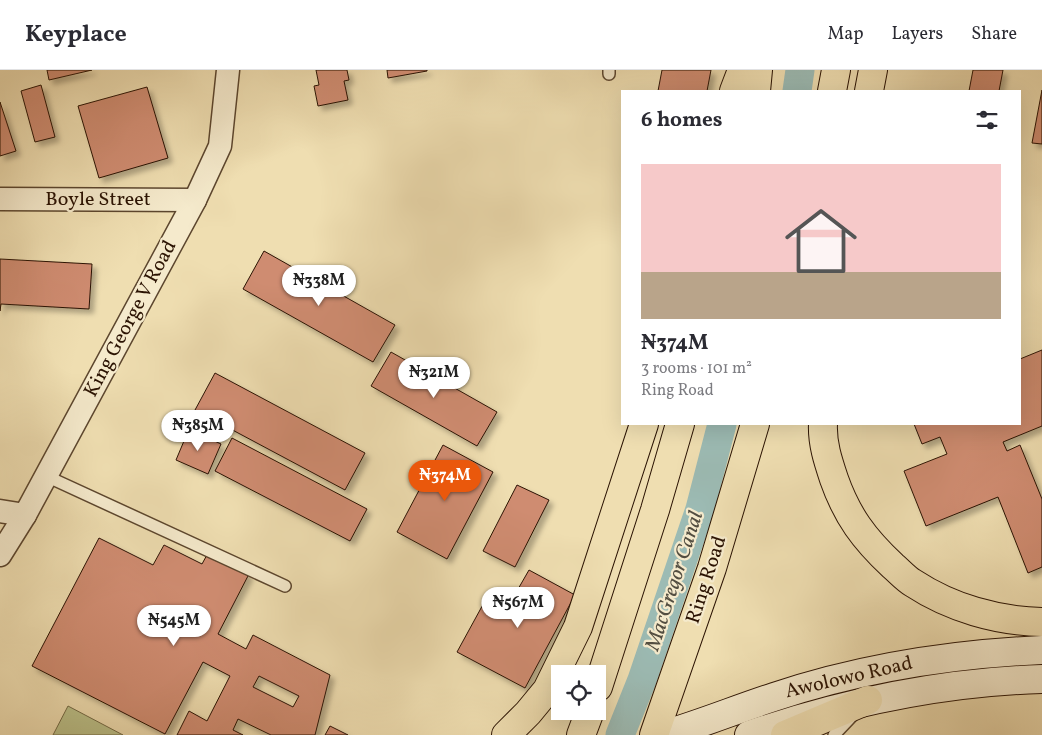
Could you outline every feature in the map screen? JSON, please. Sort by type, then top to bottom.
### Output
[{"type":"highway","points":[[734,90],[742,70]]},
{"type":"highway","points":[[756,90],[758,70]]},
{"type":"highway","points":[[832,90],[836,70]]},
{"type":"highway","points":[[869,90],[873,70]]},
{"type":"highway","points":[[506,735],[548,690],[578,628],[644,425]]},
{"type":"highway","points":[[605,665],[655,510],[680,425]]},
{"type":"highway","name":"Ring Road","points":[[654,735],[712,568],[755,425]]},
{"type":"highway","points":[[822,425],[822,437],[830,468],[840,495],[856,527],[882,556],[912,583],[951,603],[986,615],[1042,622]]},
{"type":"highway","points":[[785,735],[868,700]]},
{"type":"highway","points":[[581,735],[587,720]]},
{"type":"main road","name":"Awolowo Road","points":[[663,735],[689,728],[775,696],[870,670],[942,658],[1042,650]]},
{"type":"main road","name":"Awolowo Road","points":[[749,735],[784,723],[868,700],[947,688],[1042,679]]},
{"type":"street","name":"King George V Road","points":[[0,556],[25,515],[196,200],[220,146],[228,70]]},
{"type":"street","name":"Boyle Street","points":[[0,199],[196,200]]},
{"type":"street","points":[[0,511],[25,515]]},
{"type":"lane","points":[[46,476],[285,586]]},
{"type":"lane","points":[[834,735],[868,700]]},
{"type":"green space","points":[[68,706],[123,735],[53,735]]},
{"type":"building","points":[[47,70],[92,70],[49,80]]},
{"type":"building","points":[[316,70],[347,70],[349,80],[344,81],[348,100],[318,106],[314,86],[319,85]]},
{"type":"building","points":[[387,70],[427,70],[427,71],[388,78]]},
{"type":"building","points":[[662,70],[711,70],[707,90],[658,90]]},
{"type":"building","points":[[973,70],[1003,70],[999,90],[969,90]]},
{"type":"building","points":[[41,85],[55,137],[35,142],[21,91]]},
{"type":"building","points":[[147,87],[168,158],[99,178],[78,106]]},
{"type":"building","points":[[1042,90],[1042,144],[1032,143]]},
{"type":"building","points":[[0,102],[16,151],[0,156]]},
{"type":"building","points":[[264,251],[395,325],[373,362],[243,289]]},
{"type":"building","points":[[0,259],[92,264],[89,309],[1,304],[0,311]]},
{"type":"building","points":[[1042,350],[1042,426],[1003,442],[1007,451],[1020,445],[1042,499],[1042,567],[1028,573],[998,497],[926,526],[904,471],[947,454],[940,437],[922,444],[914,425],[1021,425],[1021,359]]},
{"type":"building","points":[[391,352],[497,412],[477,446],[371,386]]},
{"type":"building","points":[[215,373],[365,453],[345,490],[195,410]]},
{"type":"building","points":[[189,429],[221,444],[208,474],[176,460]]},
{"type":"building","points":[[232,438],[367,509],[350,541],[215,471]]},
{"type":"building","points":[[443,445],[493,472],[447,559],[397,532]]},
{"type":"building","points":[[517,485],[549,500],[515,567],[483,551]]},
{"type":"building","points":[[99,538],[153,565],[164,545],[202,564],[208,553],[249,574],[218,634],[246,649],[253,635],[330,675],[315,735],[271,735],[238,719],[233,730],[243,735],[177,735],[189,711],[207,721],[230,676],[203,662],[165,734],[32,666]],"holes":[[[259,676],[299,696],[293,707],[253,687]]]},
{"type":"building","points":[[529,570],[575,595],[525,688],[457,652],[486,599],[506,610]]},
{"type":"building","points":[[330,726],[348,735],[325,735]]},
{"type":"waterway","name":"MacGregor Canal","points":[[797,90],[800,70]]},
{"type":"waterway","name":"MacGregor Canal","points":[[620,735],[642,680],[700,509],[722,425]]}]
